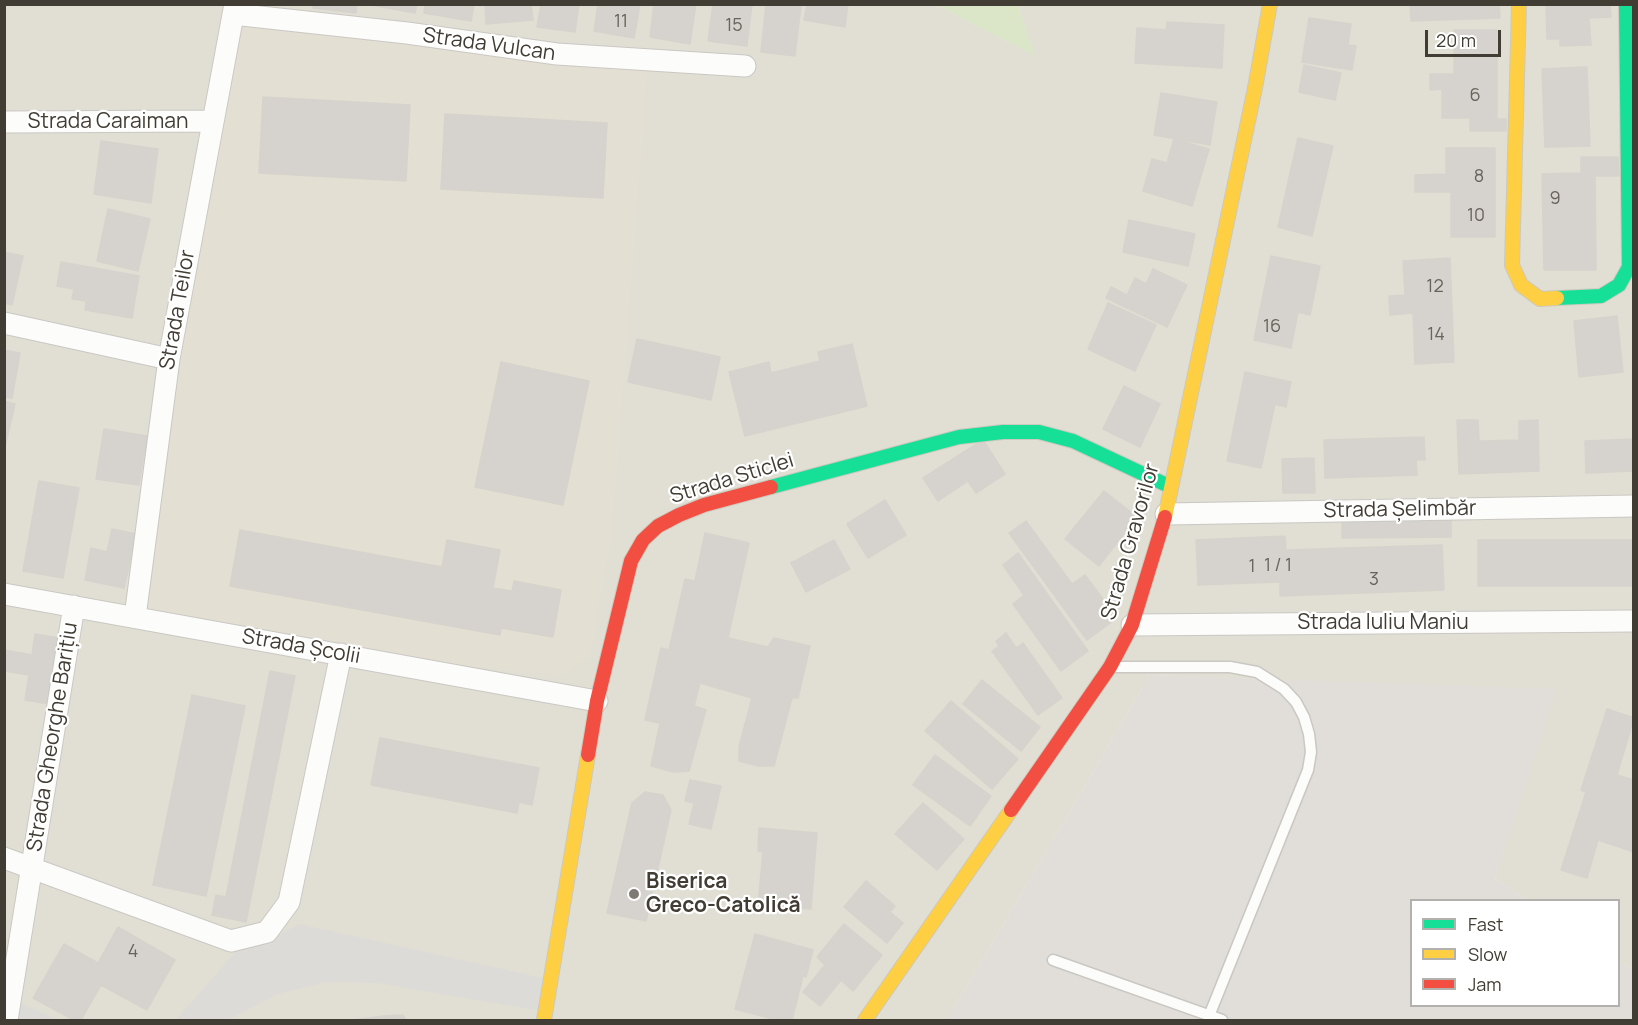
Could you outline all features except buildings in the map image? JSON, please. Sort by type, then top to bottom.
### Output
[{"type":"street","name":"Strada Gravorilor","points":[[865,1020],[1110,667],[1132,625],[1166,514],[1255,88],[1270,4]]},
{"type":"street","points":[[1518,4],[1512,265],[1521,285],[1540,299],[1601,296],[1619,285],[1629,267],[1626,4]]},
{"type":"street","name":"Strada Vulcan","points":[[234,9],[557,54],[745,66]]},
{"type":"street","name":"Strada Teilor","points":[[135,617],[169,359],[234,9]]},
{"type":"street","name":"Strada Caraiman","points":[[4,122],[212,121]]},
{"type":"street","points":[[4,323],[169,359]]},
{"type":"street","name":"Strada Sticlei","points":[[544,1020],[597,701],[631,561],[643,540],[658,526],[704,505],[959,437],[1003,432],[1039,432],[1073,441],[1171,487]]},
{"type":"street","name":"Strada Șelimbăr","points":[[1166,514],[1634,506]]},
{"type":"street","name":"Strada Școlii","points":[[4,594],[597,701]]},
{"type":"street","name":"Strada Gheorghe Barițiu","points":[[7,1020],[74,606]]},
{"type":"street","name":"Strada Iuliu Maniu","points":[[1132,625],[1634,621]]},
{"type":"street","points":[[4,858],[231,941],[267,932],[289,902],[342,654]]},
{"type":"lane","points":[[1110,667],[1230,667],[1257,672],[1284,689],[1296,702],[1309,734],[1311,752],[1308,770],[1209,1016]]},
{"type":"lane","points":[[1053,960],[1222,1020]]},
{"type":"shaded area","points":[[5,5],[936,5],[1034,55],[1018,5],[1633,5],[1633,970],[1620,962],[1620,899],[1525,899],[1495,879],[1555,690],[1150,675],[947,1020],[5,1020]]},
{"type":"shaded area","points":[[233,14],[648,60],[612,532],[590,657],[563,675],[341,654],[135,617]]},
{"type":"shaded area","points":[[1150,675],[1556,689],[1495,879],[1525,899],[1410,899],[1410,1007],[1620,1007],[1620,962],[1633,970],[1633,1020],[947,1020]]},
{"type":"shaded area","points":[[299,924],[552,980],[546,1012],[378,983],[327,982],[278,994],[227,1020],[176,1020],[239,948],[263,944]]},
{"type":"shaded area","points":[[11,999],[58,1020],[7,1020]]},
{"type":"green space","points":[[936,5],[1018,5],[1035,56]]},
{"type":"traffic: fast","points":[[1557,298],[1601,296],[1619,285],[1629,267],[1626,4]]},
{"type":"traffic: fast","points":[[771,487],[959,437],[1003,432],[1039,432],[1073,441],[1171,487]]},
{"type":"traffic: slow","points":[[1165,517],[1255,88],[1270,4]]},
{"type":"traffic: slow","points":[[1519,4],[1512,265],[1521,285],[1540,299],[1557,298]]},
{"type":"traffic: slow","points":[[544,1020],[588,755]]},
{"type":"traffic: slow","points":[[865,1020],[1011,810]]},
{"type":"traffic: jam","points":[[588,755],[597,701],[631,561],[643,540],[658,526],[679,515],[704,505],[771,487]]},
{"type":"traffic: jam","points":[[1011,810],[1110,667],[1132,625],[1165,517]]},
{"type":"place","name":"Biserica Greco-Catolică","points":[[634,894]]}]
